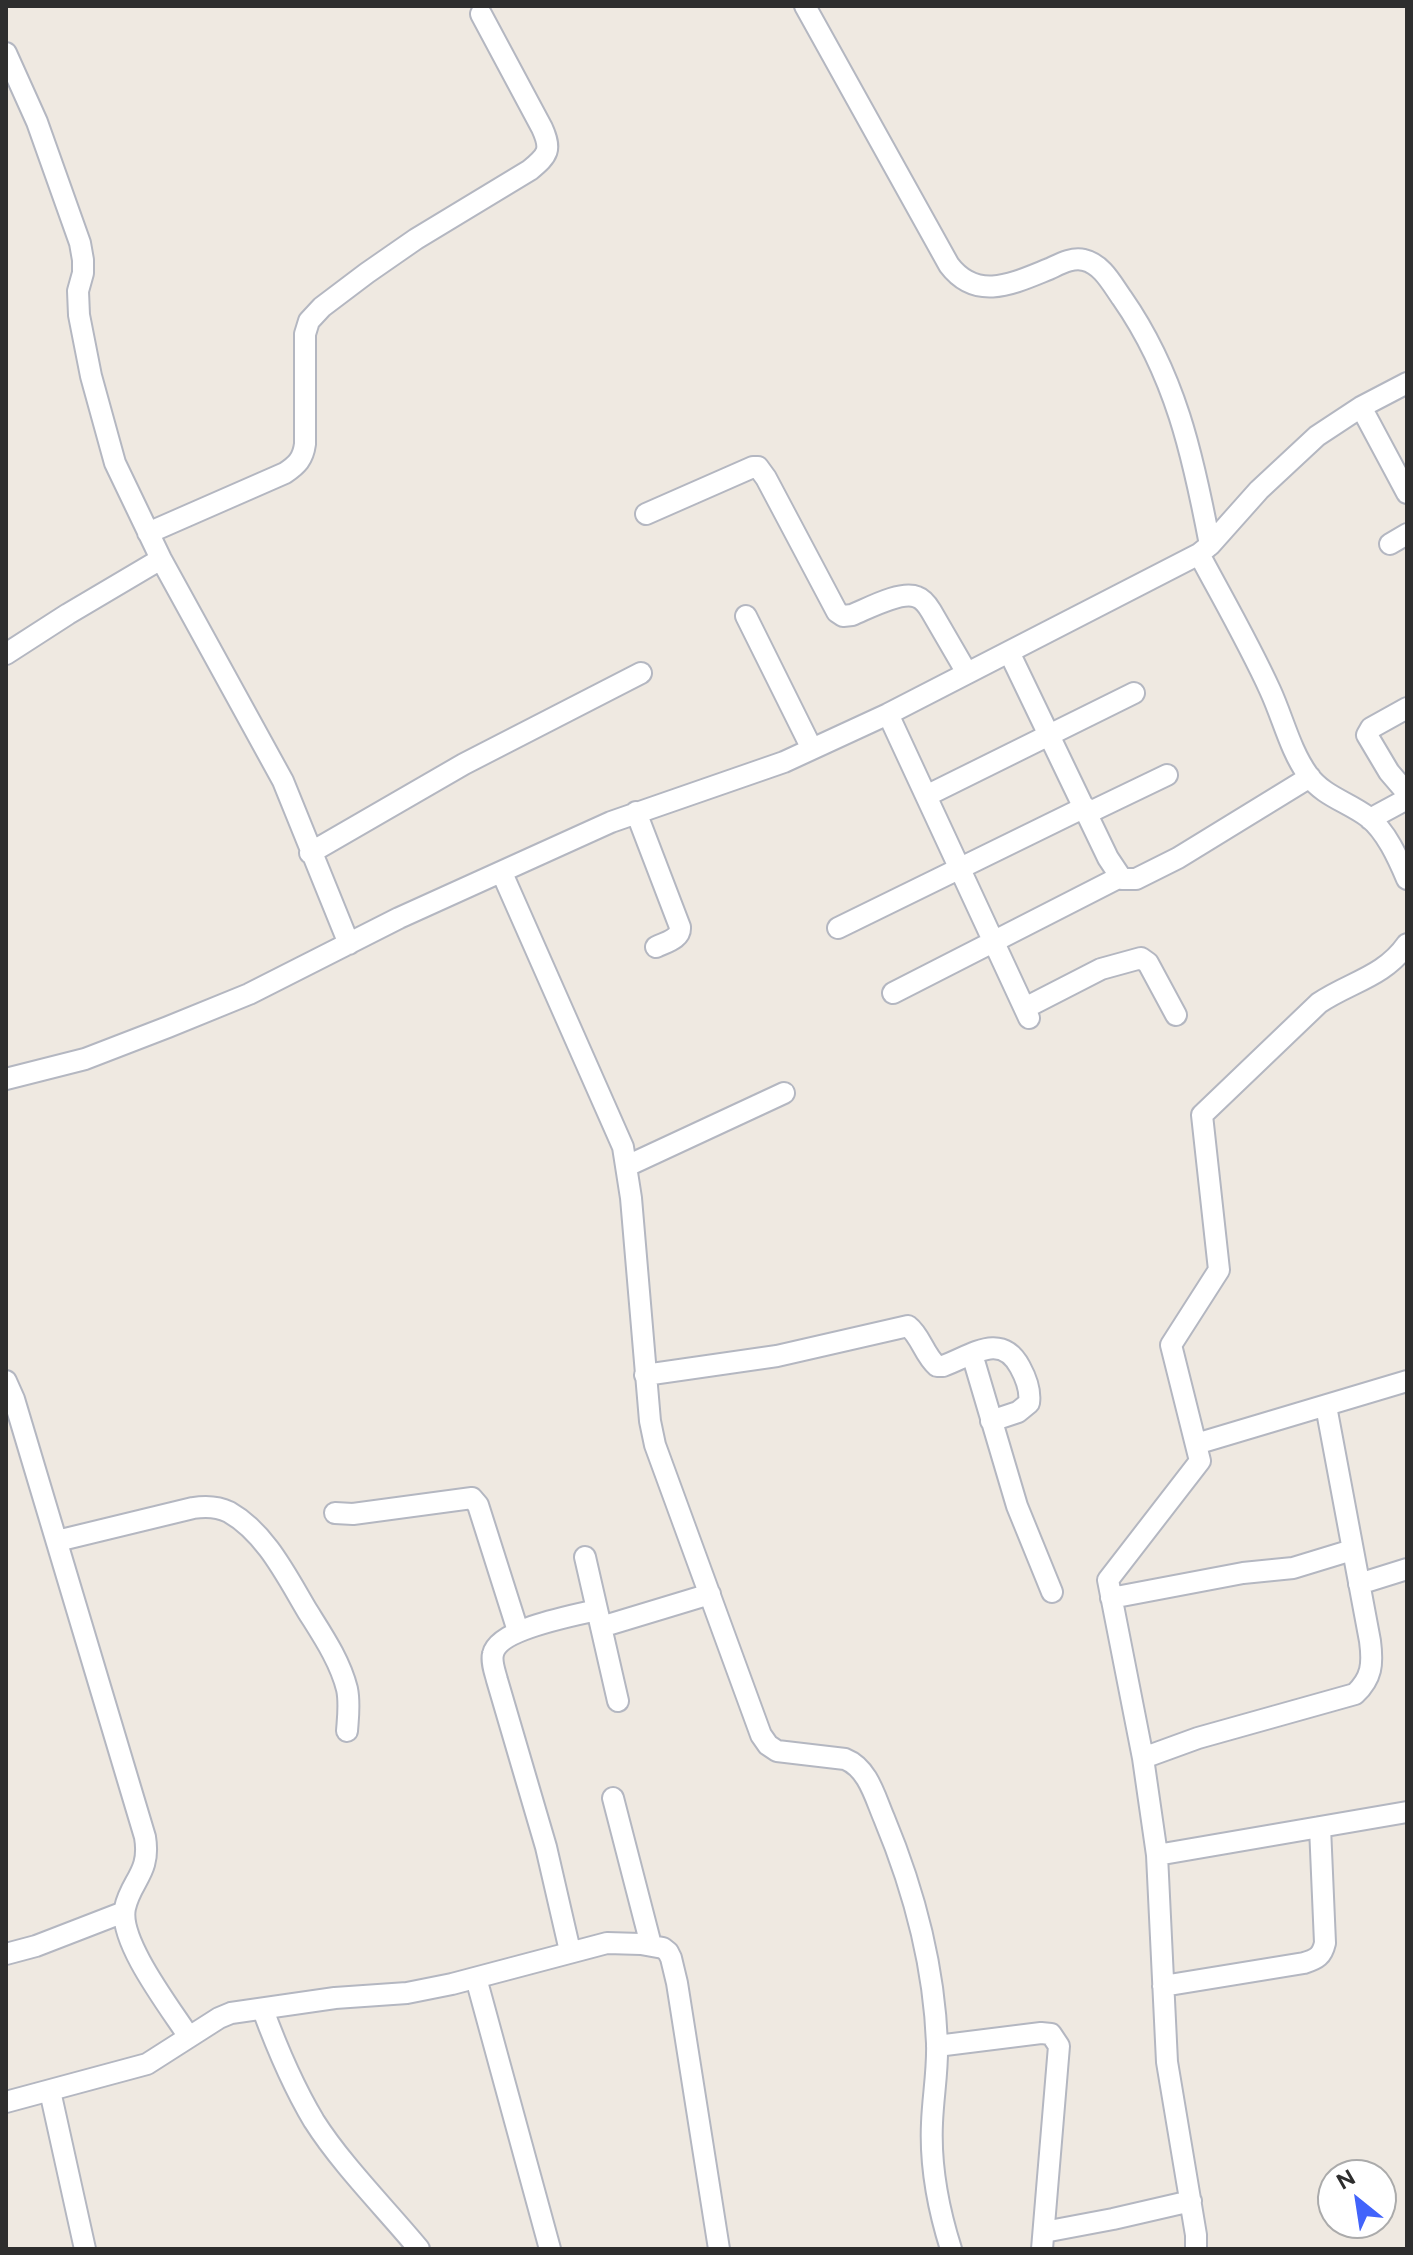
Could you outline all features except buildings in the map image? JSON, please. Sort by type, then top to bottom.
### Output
[{"type":"street","points":[[805,6],[949,265],[964,280],[973,285],[999,286],[1077,259],[1093,264],[1104,273],[1134,315],[1173,395],[1192,454],[1204,549],[1270,689],[1296,753],[1322,790],[1370,819],[1379,828],[1407,879]]},
{"type":"street","points":[[148,533],[295,466],[302,459],[305,444],[305,334],[309,321],[322,307],[367,273],[416,239],[519,177],[546,155],[549,145],[542,128],[481,14]]},
{"type":"street","points":[[6,53],[37,122],[80,243],[83,273],[78,302],[91,376],[115,463],[161,559],[283,781],[349,944]]},
{"type":"street","points":[[6,1079],[85,1059],[249,994],[441,899],[636,812],[744,777],[888,714],[1204,549],[1259,490],[1317,436],[1361,407],[1407,383]]},
{"type":"street","points":[[1361,407],[1407,493]]},
{"type":"street","points":[[646,514],[758,467],[837,612],[843,616],[852,615],[906,595],[917,597],[931,611],[967,673]]},
{"type":"street","points":[[6,654],[161,559]]},
{"type":"street","points":[[746,616],[812,749]]},
{"type":"street","points":[[1009,652],[1120,877],[1136,879],[1178,858],[1310,777]]},
{"type":"street","points":[[310,853],[464,764],[641,673]]},
{"type":"street","points":[[926,796],[1134,693]]},
{"type":"street","points":[[1370,819],[1407,796],[1389,772],[1367,732],[1407,708]]},
{"type":"street","points":[[888,714],[1027,1013],[1101,969],[1143,958],[1176,1015]]},
{"type":"street","points":[[838,928],[959,868],[1167,775]]},
{"type":"street","points":[[636,812],[680,927],[678,936],[656,947]]},
{"type":"street","points":[[502,873],[619,1132],[627,1166],[645,1375],[655,1445],[766,1744],[774,1750],[792,1754],[845,1759],[855,1763],[870,1785],[907,1879],[921,1928],[933,1993],[937,2046],[932,2121],[933,2162],[939,2210],[951,2249]]},
{"type":"street","points":[[893,993],[1120,877]]},
{"type":"street","points":[[1196,2249],[1191,2201],[1167,2062],[1157,1855],[1143,1758],[1108,1580],[1200,1461],[1171,1345],[1219,1270],[1202,1115],[1319,1003],[1378,973],[1395,960],[1407,944]]},
{"type":"street","points":[[627,1166],[784,1093]]},
{"type":"street","points":[[645,1375],[777,1356],[903,1326],[913,1329],[927,1355],[937,1366],[988,1348],[1006,1350],[1020,1366],[1030,1399],[1025,1408],[991,1421]]},
{"type":"street","points":[[972,1354],[1017,1506],[1052,1592]]},
{"type":"street","points":[[1196,1444],[1407,1381]]},
{"type":"street","points":[[9,1394],[57,1541],[145,1837],[144,1867],[124,1912],[127,1929],[137,1955],[189,2037]]},
{"type":"street","points":[[1143,1758],[1198,1738],[1355,1694],[1365,1685],[1372,1672],[1373,1661],[1326,1406]]},
{"type":"street","points":[[335,1513],[353,1514],[472,1498],[478,1505],[518,1631]]},
{"type":"street","points":[[57,1541],[193,1508],[211,1507],[228,1512],[266,1546],[327,1642],[346,1685],[347,1731]]},
{"type":"street","points":[[1111,1598],[1243,1573],[1293,1568],[1352,1550]]},
{"type":"street","points":[[585,1557],[618,1701]]},
{"type":"street","points":[[1359,1584],[1407,1569]]},
{"type":"street","points":[[570,1951],[546,1847],[493,1663],[493,1653],[518,1631],[599,1618],[710,1594]]},
{"type":"street","points":[[613,1798],[651,1945]]},
{"type":"street","points":[[1157,1855],[1407,1812]]},
{"type":"street","points":[[1163,1986],[1304,1963],[1323,1952],[1320,1827]]},
{"type":"street","points":[[6,1954],[36,1946],[124,1912]]},
{"type":"street","points":[[6,2102],[147,2064],[231,2013],[335,1998],[407,1993],[607,1943],[651,1945],[668,1952],[677,1983],[719,2249]]},
{"type":"street","points":[[476,1978],[550,2249]]},
{"type":"street","points":[[263,2010],[285,2064],[314,2121],[419,2249]]},
{"type":"street","points":[[937,2046],[1041,2033],[1051,2034],[1056,2039],[1059,2046],[1043,2240],[1113,2219],[1191,2201]]},
{"type":"street","points":[[50,2091],[85,2249]]}]
